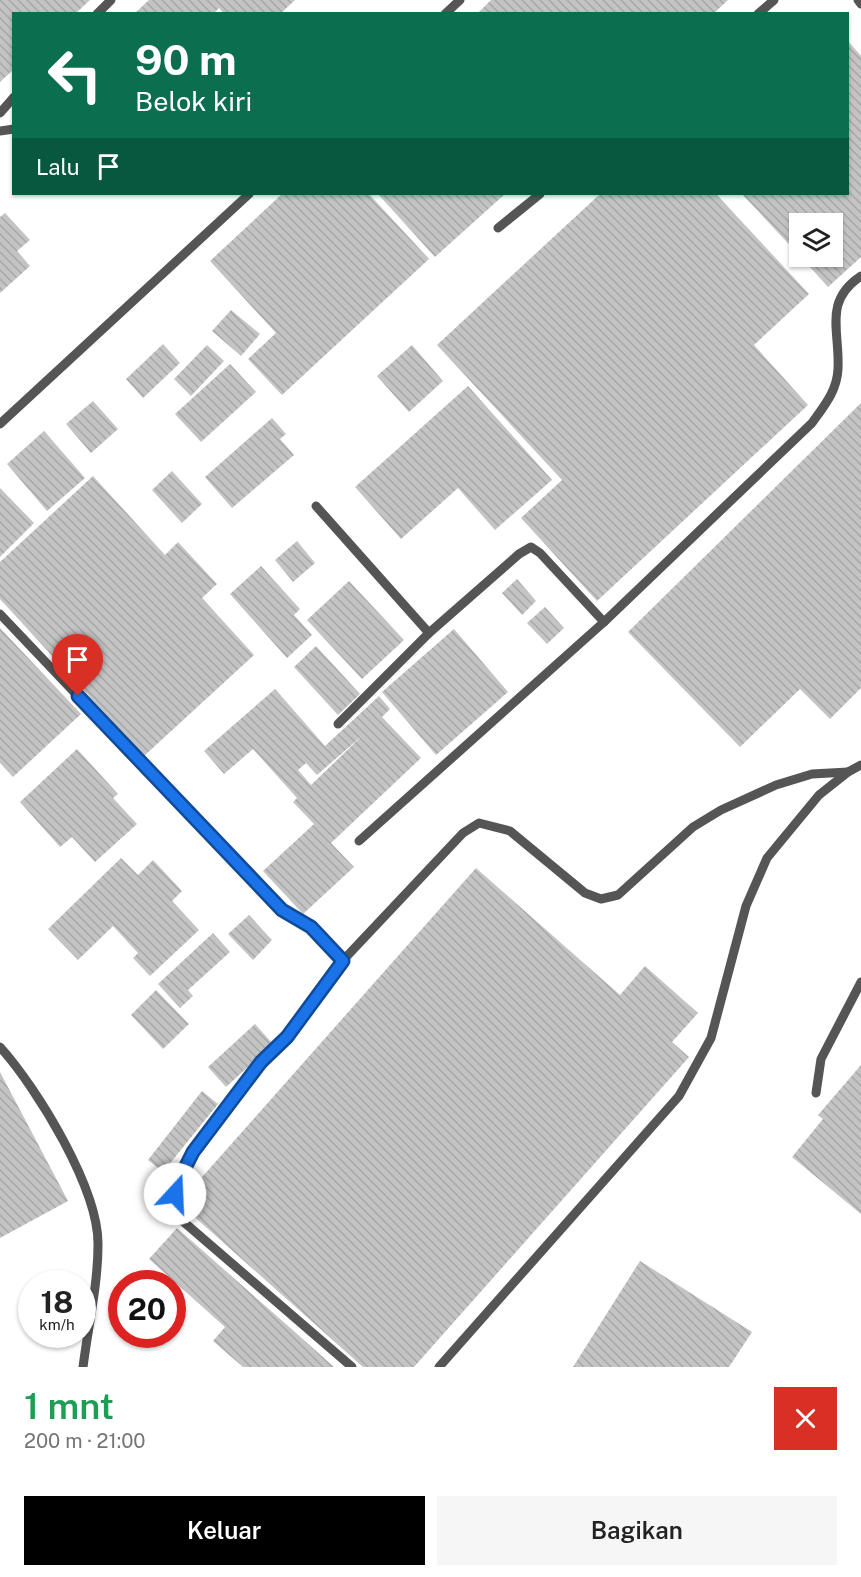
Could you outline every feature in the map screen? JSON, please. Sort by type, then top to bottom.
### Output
[{"type":"lane","points":[[99,12],[111,0]]},
{"type":"lane","points":[[447,12],[460,0]]},
{"type":"lane","points":[[760,12],[774,0]]},
{"type":"lane","points":[[858,0],[861,4]]},
{"type":"lane","points":[[0,113],[12,99]]},
{"type":"lane","points":[[0,424],[248,195]]},
{"type":"lane","points":[[498,228],[539,195]]},
{"type":"lane","points":[[359,841],[604,622],[812,423],[831,397],[838,371],[836,310],[839,297],[845,288],[861,276]]},
{"type":"lane","points":[[316,506],[429,633]]},
{"type":"lane","points":[[338,724],[429,633],[519,554],[531,548],[540,553],[604,622]]},
{"type":"lane","points":[[0,614],[282,910],[311,927],[343,961]]},
{"type":"lane","points":[[439,1367],[679,1096],[711,1038],[746,906],[767,858],[819,795],[848,772],[861,765]]},
{"type":"lane","points":[[352,1367],[171,1211],[180,1178],[193,1152],[261,1062],[287,1037],[343,961],[463,833],[479,822],[510,831],[585,893],[602,899],[618,895],[693,826],[721,810],[776,785],[812,774],[848,772]]},
{"type":"lane","points":[[816,1092],[821,1059],[861,982]]},
{"type":"lane","points":[[0,1047],[57,1130],[92,1200],[98,1243],[83,1367]]},
{"type":"building","points":[[0,0],[90,0],[77,12],[12,12],[12,71],[0,82]]},
{"type":"building","points":[[149,0],[295,0],[282,12],[222,12],[219,8],[215,12],[136,12]]},
{"type":"building","points":[[491,0],[728,0],[715,12],[479,12]]},
{"type":"building","points":[[849,42],[861,56],[861,257],[828,287],[810,267],[843,267],[843,213],[789,213],[789,244],[743,195],[849,195]]},
{"type":"building","points":[[281,195],[370,195],[429,259],[282,395],[248,359],[276,333],[210,261]]},
{"type":"building","points":[[379,195],[504,195],[435,257]]},
{"type":"building","points":[[599,195],[717,195],[809,294],[754,345],[808,405],[597,601],[521,518],[562,480],[437,345]]},
{"type":"building","points":[[5,213],[30,240],[17,251],[30,266],[0,293],[0,217]]},
{"type":"building","points":[[231,310],[260,334],[241,356],[212,331]]},
{"type":"building","points":[[163,344],[180,363],[143,398],[126,379]]},
{"type":"building","points":[[207,345],[224,361],[191,396],[174,379]]},
{"type":"building","points":[[412,345],[443,381],[409,412],[377,376]]},
{"type":"building","points":[[230,364],[256,392],[201,442],[175,414]]},
{"type":"building","points":[[468,386],[552,480],[495,530],[458,488],[401,539],[355,487]]},
{"type":"building","points":[[93,401],[118,429],[91,453],[66,424]]},
{"type":"building","points":[[861,403],[861,688],[830,719],[800,689],[740,747],[628,632]]},
{"type":"building","points":[[272,418],[286,434],[280,439],[294,455],[232,508],[205,477]]},
{"type":"building","points":[[44,431],[85,478],[47,511],[7,464]]},
{"type":"building","points":[[172,471],[202,504],[182,523],[152,490]]},
{"type":"building","points":[[93,476],[165,555],[178,542],[217,584],[202,598],[254,655],[144,756],[0,599],[0,562]]},
{"type":"building","points":[[0,488],[34,523],[0,557]]},
{"type":"building","points":[[297,541],[315,563],[293,582],[275,560]]},
{"type":"building","points":[[261,566],[300,609],[294,615],[312,635],[287,658],[230,594]]},
{"type":"building","points":[[517,579],[536,601],[522,615],[502,593]]},
{"type":"building","points":[[349,581],[404,640],[362,679],[307,620]]},
{"type":"building","points":[[545,607],[564,628],[547,644],[527,623]]},
{"type":"building","points":[[0,628],[81,714],[13,777],[0,763]]},
{"type":"building","points":[[454,629],[508,692],[436,755],[382,692]]},
{"type":"building","points":[[316,646],[360,694],[338,715],[294,667]]},
{"type":"building","points":[[275,689],[325,746],[379,696],[390,709],[382,717],[421,758],[331,843],[354,867],[303,914],[263,871],[314,824],[293,802],[297,798],[253,749],[224,774],[204,751]],"holes":[[[363,735],[311,785],[298,770],[306,763],[317,775]]]},
{"type":"building","points":[[77,749],[118,794],[113,798],[137,824],[95,862],[72,837],[60,847],[20,802]]},
{"type":"building","points":[[121,858],[138,875],[153,860],[182,891],[172,901],[199,930],[150,976],[133,958],[138,953],[113,926],[78,960],[48,929]]},
{"type":"building","points":[[476,868],[620,995],[645,966],[698,1013],[672,1042],[689,1057],[414,1367],[363,1367],[179,1203]]},
{"type":"building","points":[[249,915],[272,940],[253,960],[228,934]]},
{"type":"building","points":[[213,933],[230,952],[188,990],[193,996],[180,1008],[158,984]]},
{"type":"building","points":[[156,990],[189,1024],[163,1049],[131,1015]]},
{"type":"building","points":[[255,1024],[273,1044],[226,1087],[208,1067]]},
{"type":"building","points":[[861,1065],[861,1214],[792,1157],[823,1119],[818,1115]]},
{"type":"building","points":[[0,1072],[68,1201],[0,1238]]},
{"type":"building","points":[[202,1091],[218,1104],[163,1172],[148,1160]]},
{"type":"building","points":[[177,1228],[334,1367],[243,1367],[213,1341],[225,1327],[186,1292],[186,1270],[161,1270],[149,1259]]},
{"type":"building","points":[[640,1261],[752,1332],[729,1367],[573,1367]]},
{"type":"route","points":[[78,696],[282,910],[311,927],[343,961],[332,972],[287,1037],[261,1062],[193,1152],[175,1194]]}]
